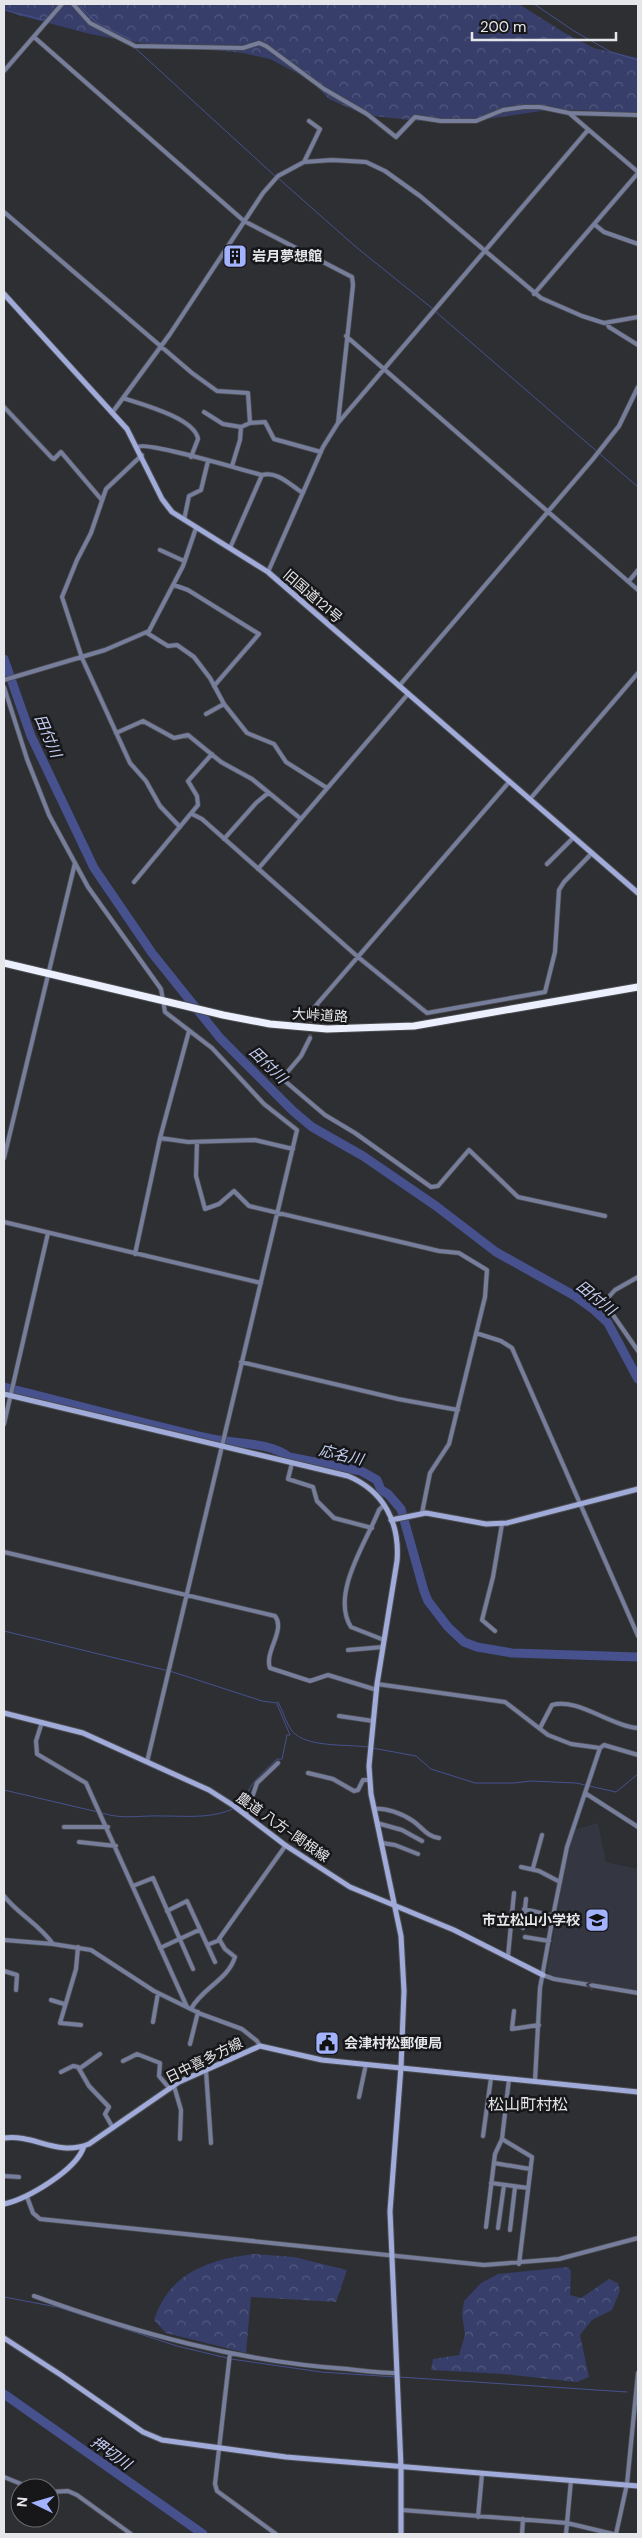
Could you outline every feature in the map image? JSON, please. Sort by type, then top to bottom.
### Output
[{"type":"highway","name":"大峠道路","points":[[4,962],[223,1015],[305,1027],[376,1029],[451,1021],[638,987]]},
{"type":"street","points":[[4,71],[62,4]]},
{"type":"street","points":[[73,4],[90,23],[136,46],[243,48],[258,43],[266,46],[324,90],[367,114],[396,137],[414,117],[441,122],[476,121],[503,110],[524,107],[540,107],[569,113],[638,115]]},
{"type":"street","points":[[34,37],[244,221],[352,278],[353,285],[338,423]]},
{"type":"street","points":[[534,294],[638,173],[569,113]]},
{"type":"street","points":[[304,162],[320,129],[309,120]]},
{"type":"street","points":[[268,572],[321,452],[338,423],[588,130]]},
{"type":"street","points":[[112,413],[161,347],[244,221],[278,176],[304,162],[350,160],[377,167],[420,196],[534,294],[582,316],[607,323],[638,318]]},
{"type":"street","points":[[4,212],[161,347],[217,391],[248,392],[250,423]]},
{"type":"street","points":[[594,224],[604,232],[638,244]]},
{"type":"street","name":"旧国道121号","points":[[4,294],[127,430],[138,447],[165,504],[196,528],[268,572],[638,893]]},
{"type":"street","points":[[607,323],[609,327],[638,345]]},
{"type":"street","points":[[346,336],[638,590]]},
{"type":"street","points":[[399,686],[619,426],[638,387]]},
{"type":"street","points":[[123,398],[174,416],[195,431],[198,439],[191,458]]},
{"type":"street","points":[[4,406],[52,458],[54,459],[61,452],[101,499]]},
{"type":"street","points":[[204,412],[219,422],[242,427],[250,423],[265,422],[274,439],[321,452]]},
{"type":"street","points":[[232,466],[242,427]]},
{"type":"street","points":[[138,447],[143,445],[262,475],[270,473],[286,480],[288,484],[303,492]]},
{"type":"street","points":[[142,455],[110,484],[101,499],[91,533],[62,596],[82,658],[131,766],[146,781],[160,806],[180,827]]},
{"type":"street","points":[[184,520],[189,496],[201,490],[208,461]]},
{"type":"street","points":[[230,548],[262,475]]},
{"type":"street","points":[[4,680],[82,658],[147,633],[153,626],[174,585],[196,528]]},
{"type":"street","points":[[160,550],[184,561]]},
{"type":"street","points":[[629,582],[638,570]]},
{"type":"street","points":[[174,585],[188,590],[259,634],[214,686]]},
{"type":"street","points":[[147,633],[168,646],[177,644],[194,657],[224,704],[247,733],[274,744],[286,762],[327,788]]},
{"type":"street","points":[[530,799],[638,673]]},
{"type":"street","points":[[4,687],[27,759],[50,815],[88,887],[161,989],[168,1016],[212,1048],[264,1104],[295,1127],[298,1133],[241,1362],[147,1762]]},
{"type":"street","points":[[258,869],[408,694]]},
{"type":"street","points":[[206,714],[224,704]]},
{"type":"street","points":[[116,733],[144,721],[174,738],[188,735],[226,766],[252,779],[301,819]]},
{"type":"street","points":[[134,882],[198,805],[198,800],[188,781],[212,754]]},
{"type":"street","points":[[311,1017],[312,1011],[509,782]]},
{"type":"street","points":[[224,839],[256,803],[268,793]]},
{"type":"street","points":[[192,814],[202,819],[358,957],[426,1013],[545,992],[555,952],[559,890],[564,882],[592,853]]},
{"type":"street","points":[[547,864],[574,837]]},
{"type":"street","points":[[4,1158],[75,863]]},
{"type":"street","points":[[135,1254],[160,1138],[189,1031]]},
{"type":"street","points":[[310,1038],[301,1056],[284,1076],[286,1082],[325,1115],[356,1133],[431,1187],[438,1186],[469,1150],[518,1197],[605,1216]]},
{"type":"street","points":[[160,1138],[197,1142],[255,1140],[293,1149]]},
{"type":"street","points":[[197,1142],[196,1176],[205,1209],[219,1204],[234,1191],[244,1204],[439,1251],[454,1251],[476,1261],[489,1274],[449,1444],[430,1473],[422,1513]]},
{"type":"street","points":[[4,1222],[261,1283]]},
{"type":"street","points":[[4,1424],[48,1233]]},
{"type":"street","points":[[638,1277],[615,1290],[604,1302],[638,1350]]},
{"type":"street","points":[[476,1334],[501,1341],[512,1348],[582,1504],[638,1636]]},
{"type":"street","points":[[241,1362],[398,1399],[458,1410]]},
{"type":"street","points":[[4,1394],[11,1394],[355,1479],[373,1490],[394,1520],[398,1553],[377,1687],[369,1780],[401,1936],[404,1991],[401,2068],[390,2211],[401,2467],[401,2534]]},
{"type":"street","points":[[292,1463],[288,1479],[313,1486],[317,1501],[334,1518],[372,1528]]},
{"type":"street","points":[[394,1520],[422,1513],[486,1524],[502,1524],[638,1489]]},
{"type":"street","points":[[384,1505],[379,1510],[356,1559],[346,1592],[345,1606],[351,1626],[384,1640]]},
{"type":"street","points":[[495,1631],[482,1620],[493,1577],[502,1524]]},
{"type":"street","points":[[4,1552],[275,1616],[278,1618],[277,1629],[268,1660],[273,1669],[310,1681],[328,1675],[377,1687],[506,1702],[548,1735],[571,1744],[600,1748],[604,1745],[638,1755]]},
{"type":"street","points":[[348,1650],[383,1647]]},
{"type":"street","points":[[540,1728],[552,1705],[558,1704],[595,1713],[621,1726],[638,1728]]},
{"type":"street","name":"農道 八方-関根線","points":[[4,1712],[83,1733],[208,1790],[350,1887],[508,1956],[543,1975]]},
{"type":"street","points":[[339,1716],[373,1721]]},
{"type":"street","points":[[42,1722],[36,1741],[37,1754],[86,1783],[108,1827],[160,1948],[189,2008]]},
{"type":"street","points":[[535,2081],[543,1975],[553,1916],[567,1847],[600,1748]]},
{"type":"street","points":[[246,1815],[257,1783],[278,1763]]},
{"type":"street","points":[[308,1773],[333,1778],[354,1790],[358,1790],[362,1780],[369,1780]]},
{"type":"street","points":[[585,1793],[638,1827]]},
{"type":"street","points":[[374,1809],[390,1812],[412,1820],[431,1837],[440,1838]]},
{"type":"street","points":[[377,1823],[402,1830],[422,1840]]},
{"type":"street","points":[[64,1827],[108,1827]]},
{"type":"street","points":[[533,1868],[542,1835]]},
{"type":"street","points":[[79,1842],[116,1846]]},
{"type":"street","points":[[382,1843],[418,1854]]},
{"type":"street","points":[[207,1945],[220,1940],[286,1845]]},
{"type":"street","points":[[521,1867],[533,1868],[560,1882]]},
{"type":"street","points":[[133,1886],[153,1878],[193,1968]]},
{"type":"street","points":[[508,1956],[514,1893]]},
{"type":"street","points":[[4,1896],[14,1909],[38,1926],[52,1944]]},
{"type":"street","points":[[523,1928],[526,1898]]},
{"type":"street","points":[[167,1910],[187,1901],[215,1962]]},
{"type":"street","points":[[524,1909],[553,1916]]},
{"type":"street","points":[[160,1948],[199,1930]]},
{"type":"street","points":[[525,1937],[549,1941]]},
{"type":"street","points":[[4,1940],[78,1947],[101,1955],[158,1993],[198,2012],[242,2029],[257,2041],[260,2046]]},
{"type":"street","points":[[189,2008],[202,1994],[224,1976],[232,1965],[235,1957],[225,1949],[220,1940]]},
{"type":"street","points":[[78,1947],[76,1969],[64,2004],[60,2023],[81,2025]]},
{"type":"street","points":[[4,1971],[17,1975],[16,1990]]},
{"type":"street","points":[[543,1975],[554,1979],[638,1993]]},
{"type":"street","points":[[153,2022],[158,1993]]},
{"type":"street","points":[[51,2000],[64,2004]]},
{"type":"street","points":[[514,2011],[512,2029],[539,2025]]},
{"type":"street","points":[[190,2044],[198,2012]]},
{"type":"street","name":"日中喜多方線","points":[[4,2138],[32,2140],[62,2149],[84,2146],[172,2087],[260,2046],[313,2059],[638,2092]]},
{"type":"street","points":[[79,2069],[100,2054]]},
{"type":"street","points":[[124,2061],[137,2054],[160,2063],[159,2076],[172,2087],[181,2110],[180,2139]]},
{"type":"street","points":[[359,2097],[366,2064]]},
{"type":"street","points":[[61,2072],[73,2066],[79,2069],[95,2094],[109,2107],[106,2114],[113,2128]]},
{"type":"street","points":[[206,2071],[211,2143]]},
{"type":"street","points":[[483,2136],[492,2078]]},
{"type":"street","points":[[486,2227],[496,2148],[502,2139],[509,2080]]},
{"type":"street","points":[[502,2139],[532,2157],[519,2264]]},
{"type":"street","points":[[4,2204],[27,2196],[69,2166],[79,2157],[84,2146]]},
{"type":"street","points":[[494,2163],[530,2169]]},
{"type":"street","points":[[4,2176],[19,2177]]},
{"type":"street","points":[[491,2183],[528,2188]]},
{"type":"street","points":[[498,2228],[504,2185]]},
{"type":"street","points":[[510,2230],[516,2187]]},
{"type":"street","points":[[27,2196],[33,2214],[40,2219],[484,2265],[519,2264],[560,2259],[638,2238]]},
{"type":"street","points":[[34,2296],[142,2332],[258,2360],[318,2368],[397,2373]]},
{"type":"street","points":[[4,2338],[61,2374],[143,2432],[162,2440],[218,2448],[401,2467],[638,2486]]},
{"type":"street","points":[[230,2353],[215,2484],[217,2491],[276,2534]]},
{"type":"street","points":[[402,2510],[567,2523],[614,2534],[627,2484],[638,2373]]},
{"type":"street","points":[[478,2517],[482,2474]]},
{"type":"street","points":[[566,2534],[571,2480]]},
{"type":"street","points":[[60,2491],[68,2491],[77,2496],[131,2534]]},
{"type":"street","points":[[522,2534],[523,2520]]},
{"type":"shaded area","name":"市立松山小学校","points":[[598,1823],[606,1862],[638,1869],[638,1992],[551,1977],[547,1971],[569,1843],[574,1830]]},
{"type":"green space","points":[[4,4],[519,4],[563,32],[594,48],[638,58],[638,118],[583,110],[541,111],[487,119],[419,121],[365,115],[329,99],[310,80],[270,59],[243,53],[132,42],[90,34],[18,15],[4,9]]},
{"type":"green space","points":[[254,2254],[294,2257],[347,2270],[336,2302],[251,2297],[246,2353],[166,2333],[154,2320],[170,2290],[193,2271],[221,2260]]},
{"type":"green space","points":[[568,2267],[571,2271],[570,2295],[581,2298],[609,2279],[618,2283],[620,2291],[612,2310],[592,2320],[580,2335],[589,2377],[577,2382],[503,2374],[431,2370],[433,2359],[459,2355],[465,2335],[462,2314],[464,2301],[481,2283],[498,2274]]},
{"type":"waterway","points":[[78,4],[97,23],[130,39],[132,44]]},
{"type":"waterway","points":[[534,4],[574,31],[611,52],[638,60]]},
{"type":"waterway","points":[[4,10],[44,20],[48,17]]},
{"type":"waterway","points":[[134,47],[275,176]]},
{"type":"waterway","points":[[278,178],[356,247],[433,309]]},
{"type":"waterway","points":[[436,312],[638,487]]},
{"type":"waterway","name":"田付川","points":[[4,659],[31,736],[94,868],[152,953],[220,1038],[293,1111],[312,1127],[363,1156],[436,1206],[496,1252],[575,1296],[593,1309],[608,1323],[638,1379]]},
{"type":"waterway","name":"応名川","points":[[4,1387],[186,1433],[212,1439],[262,1446],[281,1452],[289,1457],[361,1471],[377,1480],[381,1490],[388,1494],[401,1509],[428,1601],[448,1627],[464,1642],[477,1647],[512,1653],[638,1657]]},
{"type":"waterway","points":[[4,1631],[173,1672],[262,1701],[277,1703]]},
{"type":"waterway","points":[[278,1702],[290,1728],[298,1736],[317,1743],[368,1747]]},
{"type":"waterway","points":[[239,1806],[257,1779],[277,1759],[282,1759],[287,1735],[290,1735],[277,1704]]},
{"type":"waterway","points":[[372,1748],[416,1756],[431,1769],[475,1783],[531,1781],[576,1783],[616,1792],[638,1774]]},
{"type":"waterway","points":[[4,1790],[98,1812]]},
{"type":"waterway","points":[[102,1813],[125,1817],[200,1816],[226,1812],[235,1808]]},
{"type":"waterway","points":[[4,2297],[57,2307],[177,2346],[227,2358]]},
{"type":"waterway","points":[[231,2359],[321,2372],[395,2377]]},
{"type":"waterway","points":[[399,2377],[627,2392]]},
{"type":"waterway","name":"押切川","points":[[4,2394],[203,2534]]},
{"type":"tunnel","points":[[310,1038],[311,1017]]},
{"type":"place","name":"岩月夢想館","points":[[235,256]]},
{"type":"place","name":"市立松山小学校","points":[[597,1920]]},
{"type":"place","name":"会津村松郵便局","points":[[327,2043]]},
{"type":"district","name":"松山町村松","points":[[528,2104]]}]
